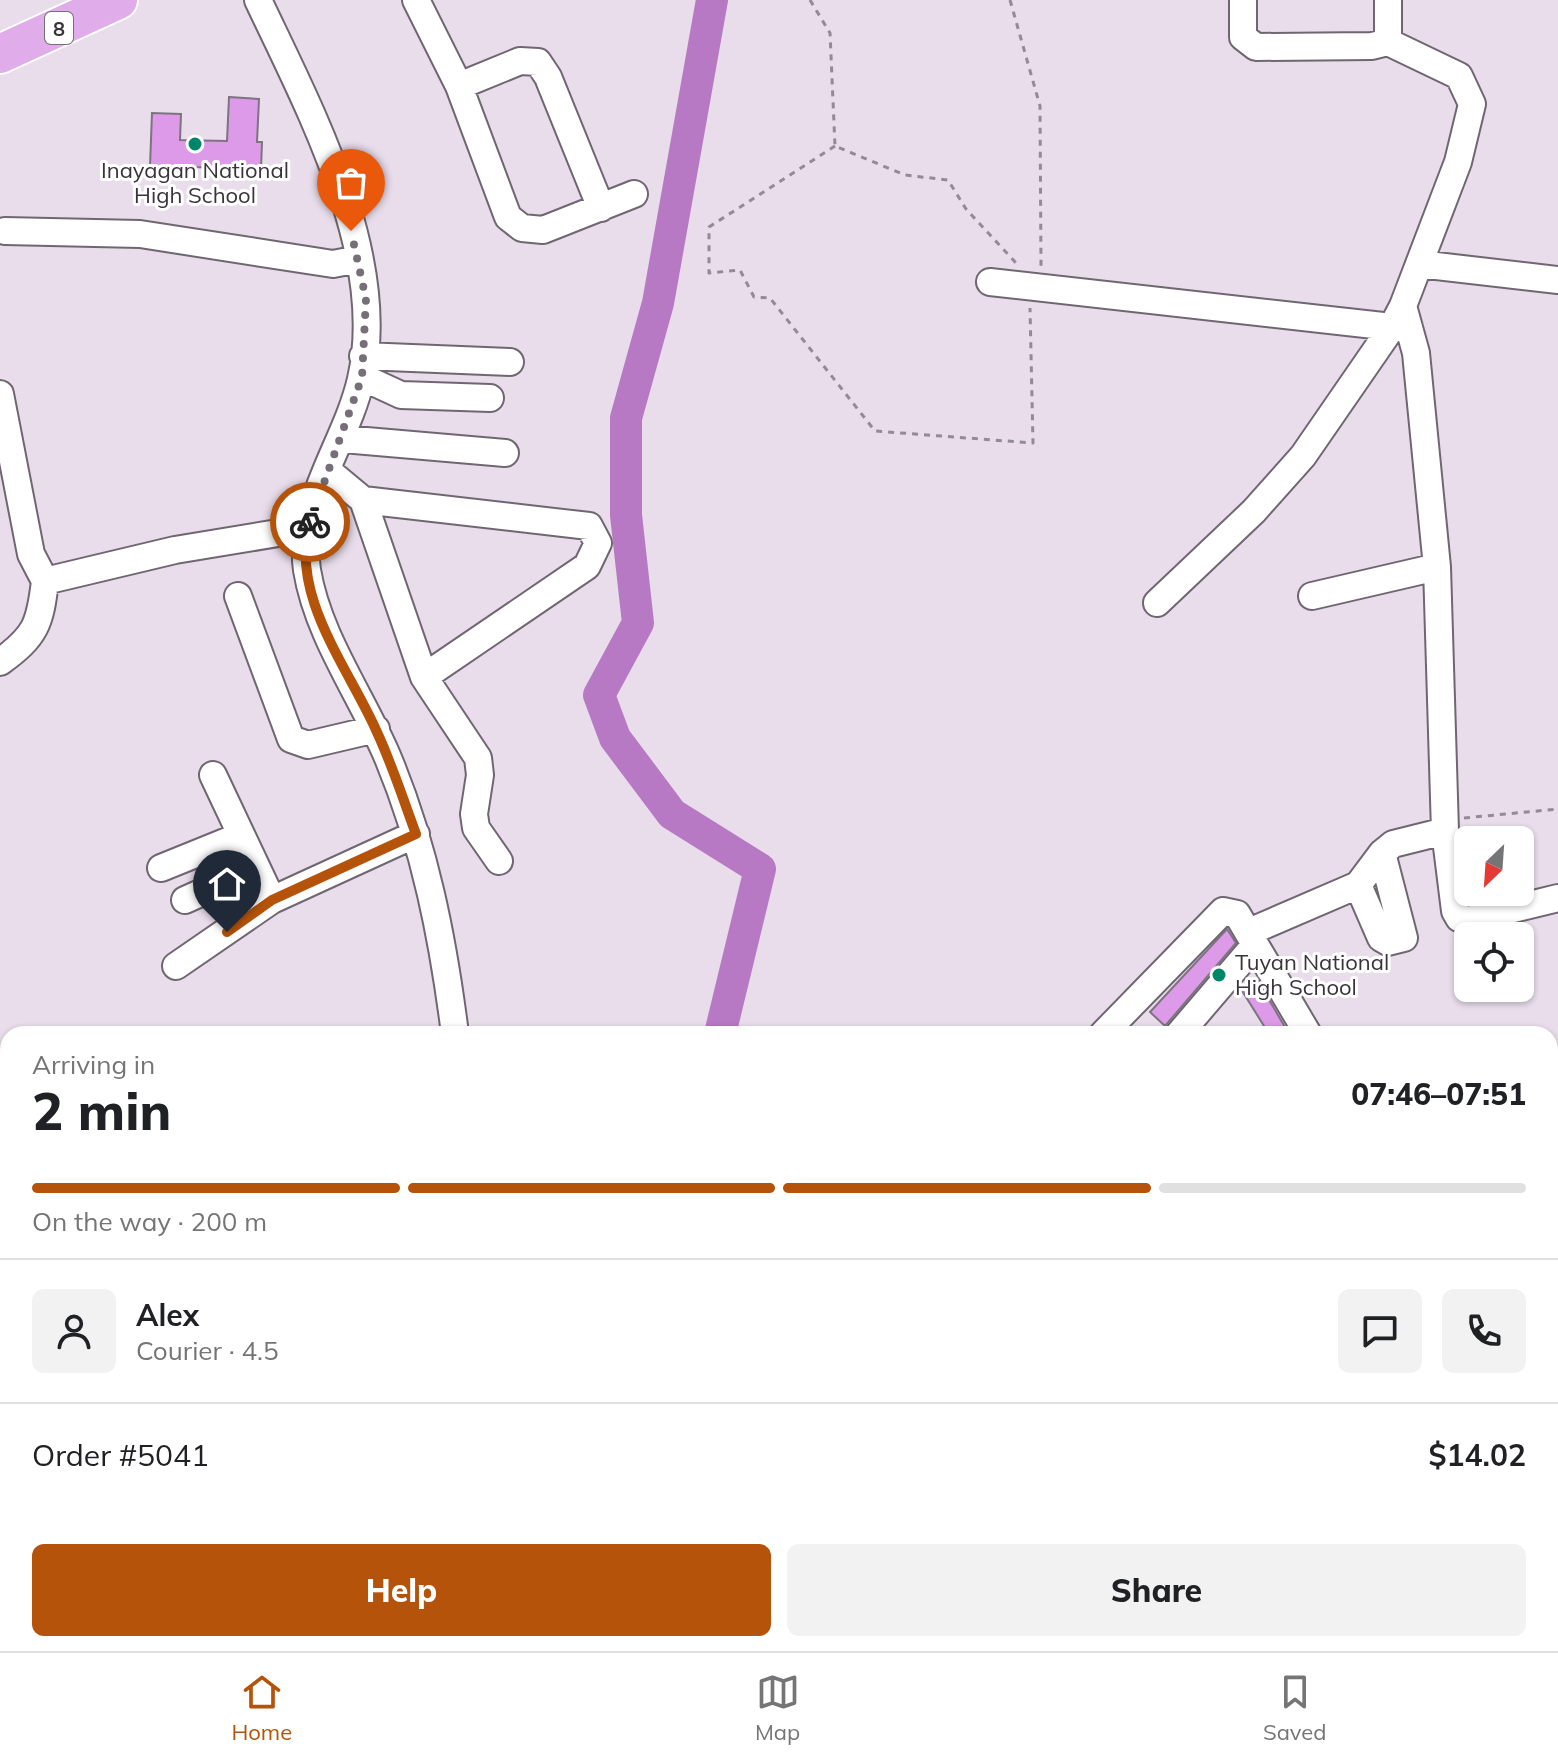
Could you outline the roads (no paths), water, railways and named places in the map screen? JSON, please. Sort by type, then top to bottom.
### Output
[{"type":"highway","name":"8","points":[[0,54],[118,0]]},
{"type":"street","points":[[258,0],[329,150],[359,259],[366,299],[362,366],[343,439],[327,470],[308,528],[307,565],[312,598],[376,729],[416,834],[439,922],[454,1026]]},
{"type":"street","points":[[416,0],[459,86],[508,217],[522,228],[543,230],[634,194]]},
{"type":"street","points":[[1157,603],[1254,511],[1303,456],[1398,317],[1458,162],[1472,104],[1459,76],[1388,42],[1359,47],[1256,47],[1243,37],[1243,0]]},
{"type":"street","points":[[1388,0],[1388,42]]},
{"type":"street","points":[[459,86],[520,61],[538,62],[548,77],[601,208]]},
{"type":"street","points":[[5,231],[140,234],[333,264],[359,259]]},
{"type":"street","points":[[1419,264],[1558,280]]},
{"type":"street","points":[[990,282],[1398,317]]},
{"type":"street","points":[[1398,317],[1416,353],[1437,567],[1445,825],[1455,911],[1459,918],[1468,920],[1558,898]]},
{"type":"street","points":[[362,366],[510,362]]},
{"type":"street","points":[[362,366],[401,395],[490,398]]},
{"type":"street","points":[[0,394],[31,554],[45,581],[41,615],[29,641],[0,662]]},
{"type":"street","points":[[343,439],[505,453]]},
{"type":"street","points":[[327,470],[363,500],[424,677],[478,758],[480,775],[474,814],[476,828],[499,861]]},
{"type":"street","points":[[363,500],[589,526],[598,543],[587,566],[424,677]]},
{"type":"street","points":[[45,581],[175,550],[308,528]]},
{"type":"street","points":[[1312,596],[1437,567]]},
{"type":"street","points":[[238,596],[291,739],[308,745],[376,729]]},
{"type":"street","points":[[213,775],[254,869],[272,900]]},
{"type":"street","points":[[1185,1026],[1252,939],[1358,885],[1382,853],[1393,844],[1445,825]]},
{"type":"street","points":[[176,966],[272,900],[416,834]]},
{"type":"street","points":[[161,868],[240,836]]},
{"type":"street","points":[[1358,885],[1381,938],[1388,942],[1404,938],[1382,853]]},
{"type":"street","points":[[185,900],[254,869]]},
{"type":"street","points":[[1111,1026],[1223,911],[1237,914],[1303,1026]]},
{"type":"waterway","points":[[712,0],[658,303],[626,418],[626,515],[638,623],[599,695],[615,738],[672,814],[760,869],[722,1026]]},
{"type":"place","name":"Inayagan National High School","points":[[195,144]]},
{"type":"place","name":"Tuyan National High School","points":[[1219,975]]}]
